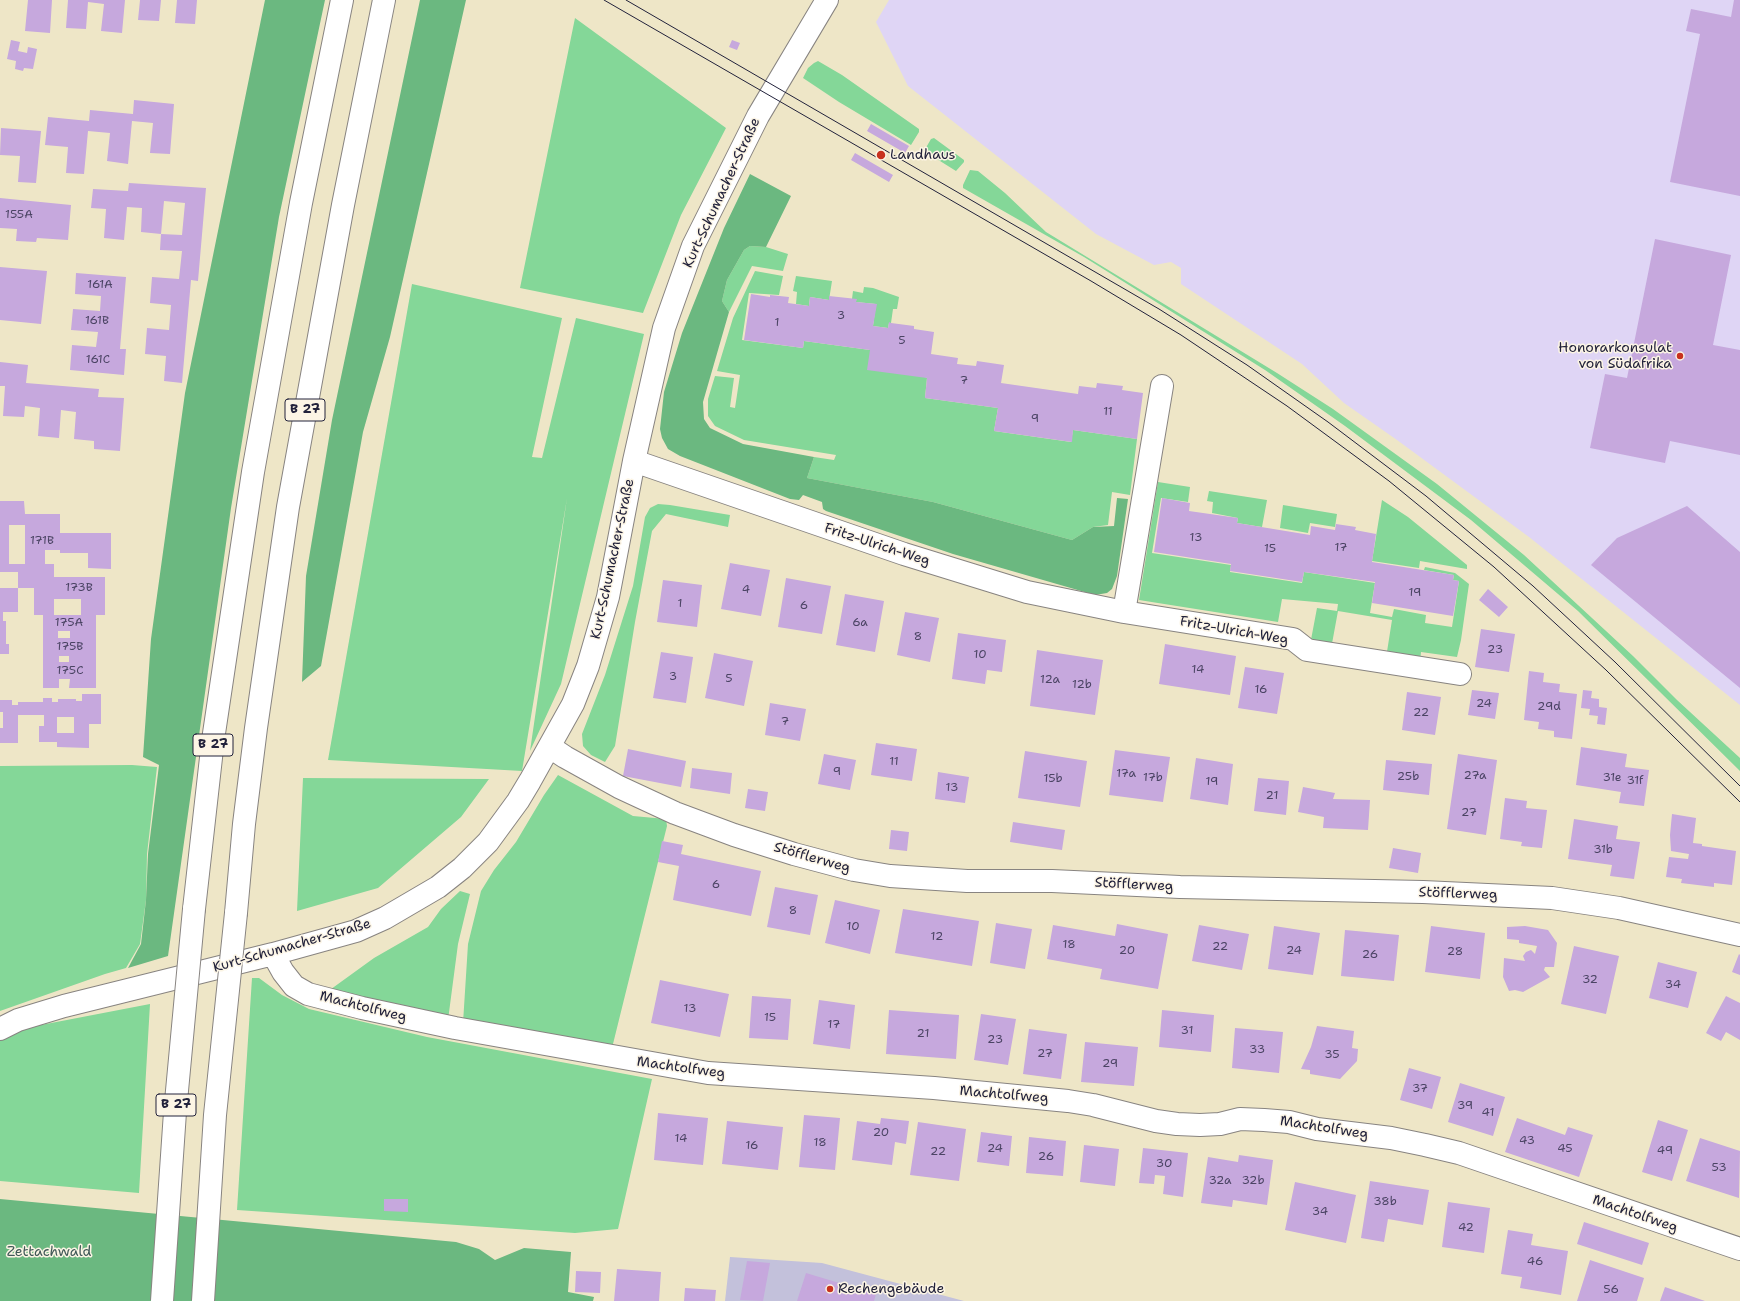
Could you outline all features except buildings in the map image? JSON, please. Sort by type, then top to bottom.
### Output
[{"type":"main road","name":"B 27","points":[[162,1301],[176,1104],[194,909],[213,740],[253,472],[301,203],[342,0]]},
{"type":"main road","name":"B 27","points":[[203,1301],[215,1115],[244,824],[255,735],[288,508],[342,212],[384,0]]},
{"type":"main road","name":"Kurt-Schumacher-Straße","points":[[0,1029],[18,1020],[64,1006],[273,954],[356,931],[413,903],[438,887],[462,868],[488,842],[518,801],[550,747],[573,704],[588,666],[597,638],[609,590],[634,461],[664,328],[693,246],[758,116],[827,0]]},
{"type":"main road","points":[[1124,612],[1162,386]]},
{"type":"main road","name":"Fritz-Ulrich-Weg","points":[[634,461],[904,554],[1027,592],[1124,612],[1293,639],[1307,650],[1460,674]]},
{"type":"main road","name":"Stöfflerweg","points":[[550,747],[565,757],[619,786],[675,813],[734,835],[794,854],[854,870],[890,876],[967,881],[1052,881],[1180,887],[1423,892],[1566,899],[1618,908],[1740,935]]},
{"type":"main road","name":"Machtolfweg","points":[[273,954],[283,972],[294,986],[308,994],[362,1008],[455,1028],[708,1074],[934,1088],[1061,1100],[1093,1105],[1156,1121],[1177,1124],[1220,1124],[1240,1119],[1289,1122],[1317,1129],[1391,1138],[1459,1153],[1740,1249]]},
{"type":"shaded area","points":[[889,0],[1740,0],[1740,705],[1529,537],[1344,403],[1302,364],[1181,284],[1181,268],[1171,262],[1154,265],[1096,234],[908,86],[876,22]]},
{"type":"shaded area","points":[[730,1257],[822,1263],[964,1301],[725,1301]]},
{"type":"green space","points":[[265,0],[325,0],[279,217],[231,508],[168,956],[128,968],[141,944],[146,900],[148,854],[159,765],[143,757],[151,639],[185,393]]},
{"type":"green space","points":[[420,0],[466,0],[390,337],[363,432],[321,666],[302,682],[306,576],[332,420]]},
{"type":"green space","points":[[575,18],[726,128],[681,215],[643,313],[520,288]]},
{"type":"green space","points":[[818,61],[842,75],[919,129],[919,132],[911,145],[839,102],[803,78],[808,68]]},
{"type":"green space","points":[[934,138],[964,160],[956,171],[924,151],[931,139]]},
{"type":"green space","points":[[970,170],[978,171],[1005,193],[1046,232],[1277,373],[1333,409],[1437,484],[1524,555],[1633,656],[1677,700],[1740,758],[1740,771],[1578,611],[1471,520],[1345,426],[1265,370],[1084,257],[963,188]]},
{"type":"green space","points":[[750,174],[791,196],[766,247],[750,246],[744,250],[727,280],[722,301],[729,312],[703,402],[704,419],[710,428],[743,444],[814,457],[807,478],[933,502],[1072,540],[1093,527],[1114,526],[1117,498],[1128,499],[1117,576],[1112,589],[1107,593],[1095,595],[953,554],[826,511],[823,509],[822,502],[803,495],[799,500],[790,499],[680,456],[668,449],[662,438],[660,429],[664,392],[682,333],[724,228]]},
{"type":"green space","points":[[750,246],[766,247],[788,254],[783,271],[752,266],[729,312],[722,301],[727,280],[744,250]]},
{"type":"green space","points":[[755,271],[783,276],[779,295],[749,293],[742,340],[803,348],[804,341],[870,350],[927,378],[925,398],[998,408],[994,431],[1071,442],[1073,430],[1137,439],[1130,495],[1112,492],[1108,525],[1093,527],[1072,540],[933,502],[807,478],[814,457],[834,460],[836,455],[744,440],[715,426],[708,416],[708,399],[715,376],[734,378],[730,407],[735,408],[740,375],[717,371],[733,318]]},
{"type":"green space","points":[[796,276],[832,281],[829,300],[810,297],[809,306],[796,304],[797,292],[793,291]]},
{"type":"green space","points":[[412,284],[562,318],[532,457],[542,458],[576,318],[644,334],[561,684],[530,751],[567,498],[522,771],[328,760]]},
{"type":"green space","points":[[864,287],[873,288],[899,297],[897,309],[893,309],[891,323],[889,323],[888,328],[873,326],[876,304],[856,302],[856,299],[852,299],[853,291],[863,293]]},
{"type":"green space","points":[[1158,482],[1190,487],[1188,502],[1161,498],[1152,553],[1231,565],[1230,572],[1302,583],[1304,572],[1375,583],[1370,613],[1392,617],[1394,609],[1426,615],[1425,623],[1452,627],[1459,581],[1453,580],[1454,575],[1424,570],[1425,567],[1455,573],[1469,584],[1457,657],[1421,652],[1420,662],[1386,658],[1392,620],[1338,611],[1331,649],[1310,645],[1317,608],[1337,611],[1338,604],[1282,599],[1278,622],[1139,600]]},
{"type":"green space","points":[[1209,491],[1267,500],[1262,527],[1237,523],[1238,518],[1212,513],[1213,502],[1207,501]]},
{"type":"green space","points":[[1382,500],[1408,517],[1467,565],[1467,569],[1420,561],[1419,568],[1372,561]]},
{"type":"green space","points":[[658,504],[730,515],[728,527],[666,514],[652,531],[635,622],[615,746],[605,762],[591,755],[583,746],[582,734],[605,675],[633,586],[645,517],[650,508]]},
{"type":"green space","points":[[1283,505],[1337,514],[1335,527],[1310,523],[1308,533],[1280,528]]},
{"type":"green space","points":[[132,765],[157,767],[147,854],[146,900],[140,944],[126,968],[0,1011],[0,766]]},
{"type":"green space","points":[[558,775],[633,816],[666,819],[667,826],[612,1048],[463,1023],[468,944],[481,891],[494,870],[516,842],[544,795]]},
{"type":"green space","points":[[303,778],[489,779],[461,817],[378,888],[297,911]]},
{"type":"green space","points":[[460,891],[470,894],[458,944],[448,1020],[327,992],[374,958],[428,927],[441,909]]},
{"type":"green space","points":[[252,978],[259,978],[282,995],[309,1009],[427,1037],[652,1079],[618,1229],[575,1233],[237,1210]]},
{"type":"green space","points":[[150,1004],[139,1193],[0,1181],[0,1039],[20,1029]]},
{"type":"green space","name":"Zettachwald","points":[[0,1199],[456,1242],[479,1249],[495,1260],[524,1248],[571,1252],[568,1292],[594,1297],[593,1301],[0,1301]]},
{"type":"tram line","points":[[604,0],[1091,281],[1181,335],[1287,406],[1389,481],[1494,567],[1606,670],[1740,802]]},
{"type":"tram line","points":[[626,0],[1159,309],[1247,365],[1328,422],[1426,496],[1533,586],[1615,662],[1740,786]]},
{"type":"place","name":"Landhaus","points":[[881,155]]},
{"type":"place","name":"Honorarkonsulat von Südafrika","points":[[1680,356]]},
{"type":"place","name":"Rechengebäude","points":[[830,1289]]}]
